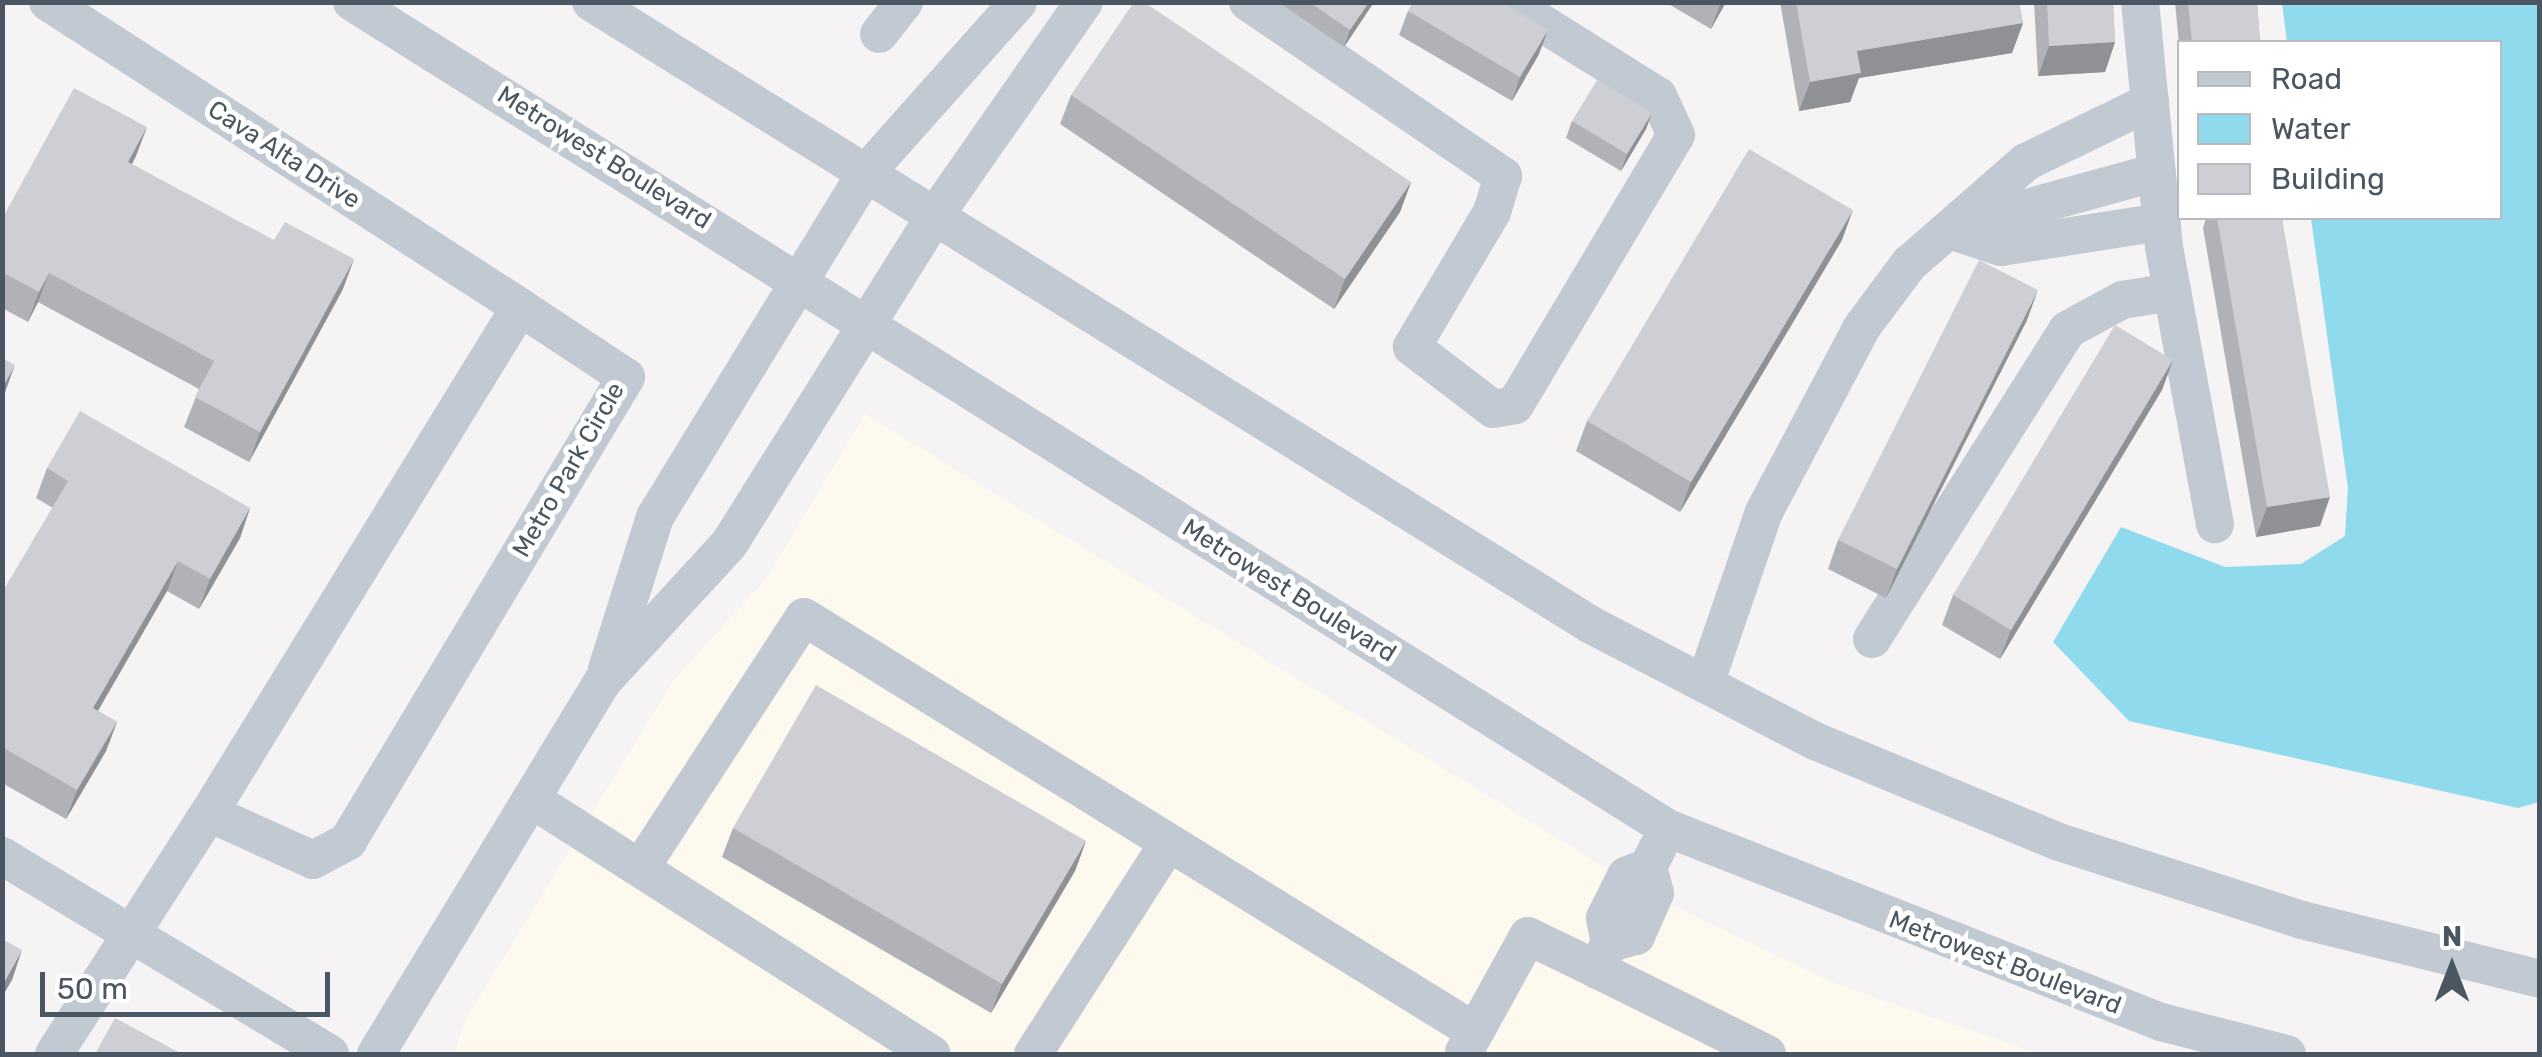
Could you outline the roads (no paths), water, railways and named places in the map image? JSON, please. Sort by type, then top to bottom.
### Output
[{"type":"street","name":"Cava Alta Drive","points":[[48,2],[520,307]]},
{"type":"street","name":"Metrowest Boulevard","points":[[352,2],[801,279],[1667,828],[2142,1015],[2287,1054]]},
{"type":"street","points":[[590,2],[1591,625],[1704,684],[2058,842],[2302,920],[2540,979]]},
{"type":"street","points":[[878,34],[904,2]]},
{"type":"street","points":[[603,680],[655,518],[801,279],[866,174],[1018,2]]},
{"type":"street","points":[[376,1054],[603,680],[729,544],[934,218],[1084,2]]},
{"type":"street","points":[[1248,2],[1503,176],[1492,212],[1412,346],[1493,409],[1515,405],[1676,135],[1658,96],[1508,2]]},
{"type":"street","points":[[2140,2],[2161,222],[2215,524]]},
{"type":"street","points":[[1704,684],[1764,512],[1862,327],[1949,230],[2026,162],[2150,102]]},
{"type":"street","points":[[1949,230],[2157,172]]},
{"type":"street","points":[[1949,230],[2001,247],[2161,222]]},
{"type":"street","points":[[1872,640],[2067,330],[2122,300],[2172,292]]},
{"type":"street","name":"Metro Park Circle","points":[[208,813],[313,860],[348,841],[626,377],[520,307]]},
{"type":"street","points":[[54,1054],[133,937],[520,307]]},
{"type":"street","points":[[641,868],[804,617],[1468,1043],[1528,936],[1603,956],[1767,1054]]},
{"type":"street","points":[[531,799],[932,1054]]},
{"type":"street","points":[[1603,956],[1605,918],[1626,876],[1648,868],[1667,828]]},
{"type":"street","points":[[1034,1054],[1166,847]]},
{"type":"street","points":[[2,856],[330,1054]]},
{"type":"water","points":[[2282,3],[2539,3],[2539,802],[2518,808],[2129,721],[2053,642],[2121,527],[2225,567],[2301,564],[2345,536],[2348,488],[2311,220],[2502,220],[2502,40],[2287,40]]}]
